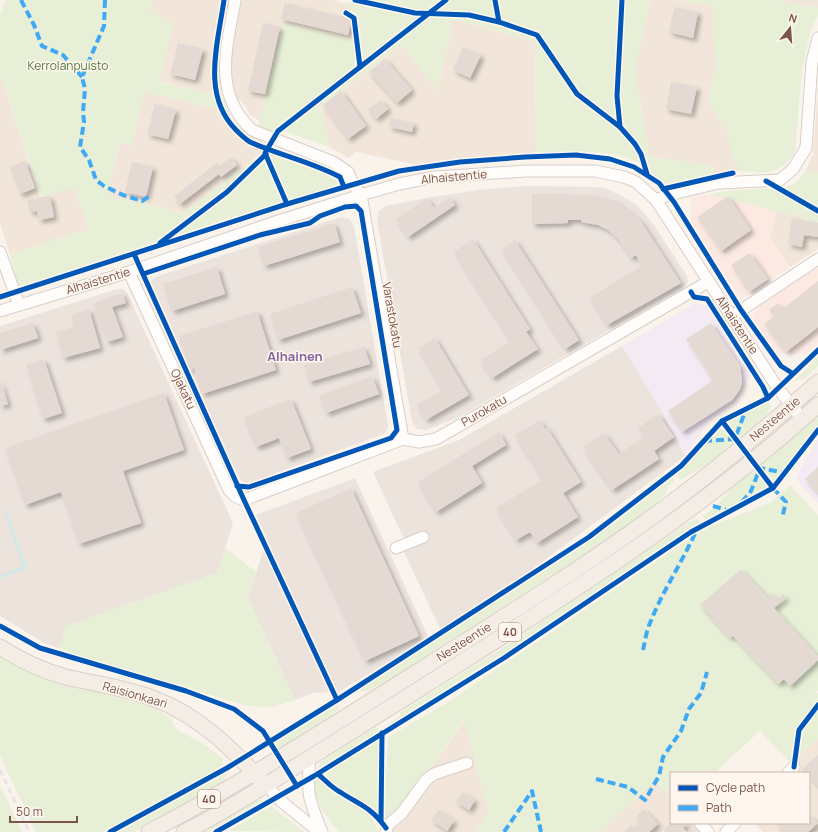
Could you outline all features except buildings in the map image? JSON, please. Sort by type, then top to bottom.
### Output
[{"type":"main road","name":"Nesteentie","points":[[149,832],[254,773],[413,674],[588,562],[698,482],[818,382]]},
{"type":"main road","name":"Nesteentie","points":[[184,832],[310,758],[548,608],[647,541],[726,482],[818,405]]},
{"type":"main road","name":"Raisionkaari","points":[[0,646],[28,663],[48,671],[137,693],[173,706],[212,731],[266,785]]},
{"type":"street","points":[[236,0],[226,55],[225,75],[233,108],[242,121],[252,130],[334,162],[348,172],[353,184],[361,195]]},
{"type":"street","points":[[656,200],[668,195],[719,183],[780,180],[793,169],[806,148],[812,62],[818,38]]},
{"type":"street","name":"Alhaistentie","points":[[0,311],[129,272],[275,222],[399,184],[435,176],[526,171],[595,171],[624,177],[636,182],[656,200],[731,317],[802,419]]},
{"type":"street","name":"Varastokatu","points":[[361,195],[403,439]]},
{"type":"street","points":[[0,252],[19,305]]},
{"type":"street","points":[[731,317],[818,259]]},
{"type":"street","name":"Ojakatu","points":[[129,272],[229,490],[236,497],[244,500]]},
{"type":"street","name":"Purokatu","points":[[244,500],[403,439],[419,442],[436,439],[708,282]]},
{"type":"street","points":[[396,548],[423,537]]},
{"type":"street","points":[[310,758],[307,788],[321,832]]},
{"type":"street","points":[[386,832],[388,825],[402,813],[426,780],[434,774],[467,763]]},
{"type":"street","points":[[266,785],[282,802],[321,832]]},
{"type":"street","points":[[701,824],[708,832]]},
{"type":"street","points":[[726,832],[734,824]]},
{"type":"shaded area","points":[[152,0],[230,0],[219,53],[219,75],[222,96],[135,76]]},
{"type":"shaded area","points":[[241,0],[332,0],[347,4],[358,51],[264,124],[250,115],[242,101],[234,99],[230,56]]},
{"type":"shaded area","points":[[650,0],[678,0],[714,7],[740,171],[713,174],[713,166],[649,156],[635,70]]},
{"type":"shaded area","points":[[777,0],[818,0],[818,8]]},
{"type":"shaded area","points":[[453,19],[535,41],[536,154],[479,158],[422,166],[356,152],[349,158],[329,147],[321,107],[401,44],[438,90]]},
{"type":"shaded area","points":[[0,72],[40,197],[74,187],[89,229],[10,255],[0,223]]},
{"type":"shaded area","points":[[818,87],[818,199],[803,176],[813,155]]},
{"type":"shaded area","points":[[144,92],[228,111],[234,122],[244,131],[266,144],[263,152],[184,213],[107,195],[120,142],[132,145]]},
{"type":"shaded area","points":[[527,186],[597,187],[608,189],[627,199],[637,205],[652,222],[687,276],[688,282],[684,287],[457,418],[426,430],[417,429],[412,422],[377,220],[379,211],[385,206],[432,197],[479,190]]},
{"type":"shaded area","points":[[709,194],[777,211],[770,237],[790,267],[747,296],[742,297],[737,294],[691,224],[691,198]]},
{"type":"shaded area","points":[[777,211],[818,222],[818,249],[790,267],[770,237]]},
{"type":"shaded area","points":[[341,217],[349,219],[354,226],[388,425],[387,430],[384,434],[252,482],[244,483],[239,478],[151,288],[151,281],[155,277]]},
{"type":"shaded area","points":[[818,267],[818,343],[807,353],[777,354],[754,320],[753,314],[756,309]]},
{"type":"shaded area","points":[[117,289],[123,289],[127,293],[233,523],[217,573],[67,626],[59,648],[46,644],[0,616],[0,326]]},
{"type":"shaded area","points":[[701,303],[708,307],[751,373],[736,401],[709,422],[685,456],[660,408],[622,346],[694,304]]},
{"type":"shaded area","points":[[622,346],[660,408],[685,456],[527,573],[441,631],[404,552],[415,547],[402,535],[373,472],[459,440]]},
{"type":"shaded area","points":[[818,438],[818,503],[796,479]]},
{"type":"shaded area","points":[[355,478],[429,638],[338,692],[312,693],[295,700],[248,598],[267,539],[256,515]]},
{"type":"shaded area","points":[[465,719],[489,814],[475,832],[391,832],[389,828]]},
{"type":"shaded area","points":[[818,738],[818,832],[763,832],[755,824],[810,824],[810,772],[799,772],[791,763]]},
{"type":"shaded area","points":[[655,781],[670,798],[670,824],[694,824],[701,832],[599,832]]},
{"type":"green space","name":"Kerrolanpuisto","points":[[5,0],[152,0],[150,10],[173,24],[159,82],[222,96],[228,111],[144,92],[132,145],[119,142],[108,195],[184,213],[263,152],[333,174],[338,185],[18,287],[10,255],[89,229],[74,187],[41,197],[0,72],[0,16]]},
{"type":"green space","points":[[369,0],[650,0],[635,70],[649,156],[714,166],[713,174],[666,185],[637,162],[614,155],[588,152],[536,154],[535,41],[453,19],[438,90],[401,44],[321,107],[329,147],[276,128],[272,134],[258,127],[283,23],[355,40],[347,4],[349,2],[357,4],[381,3]]},
{"type":"green space","points":[[678,0],[777,0],[818,8],[818,16],[811,30],[802,69],[795,151],[784,165],[778,169],[765,172],[740,171],[733,161],[727,133],[709,102],[710,83],[717,67],[713,35],[714,7]]},
{"type":"green space","points":[[808,169],[818,173],[818,222],[709,194],[734,190],[785,188],[795,183]]},
{"type":"green space","points":[[818,357],[818,366],[806,378],[794,381]]},
{"type":"green space","points":[[766,402],[769,402],[771,407],[764,419],[740,439],[727,425],[732,419]]},
{"type":"green space","points":[[818,413],[818,427],[776,480],[773,480],[759,463]]},
{"type":"green space","points":[[717,430],[723,430],[734,443],[710,463],[680,480],[676,473],[688,463]]},
{"type":"green space","points":[[754,467],[768,484],[768,488],[705,520],[702,516],[716,507],[731,488]]},
{"type":"green space","points":[[671,476],[675,481],[668,487],[665,495],[636,519],[595,548],[390,679],[369,691],[360,691],[341,700],[590,539],[627,513]]},
{"type":"green space","points":[[790,485],[818,515],[818,690],[814,694],[818,693],[818,738],[791,763],[760,731],[715,772],[670,772],[670,798],[655,781],[599,832],[475,832],[489,814],[464,719],[389,828],[384,820],[388,737],[445,704],[704,529],[772,502]]},
{"type":"green space","points":[[697,519],[700,522],[570,612],[389,726],[388,724],[401,715],[400,713],[410,706],[501,649],[686,524]]},
{"type":"green space","points":[[225,548],[256,572],[248,598],[295,700],[273,707],[248,706],[94,661],[59,648],[66,626],[217,573]]},
{"type":"green space","points":[[0,654],[58,681],[151,706],[172,719],[174,726],[179,731],[202,743],[223,759],[222,766],[103,832],[36,832],[0,756]]},
{"type":"green space","points":[[337,703],[339,709],[280,751],[274,743]]},
{"type":"green space","points":[[376,727],[379,732],[317,770],[320,763],[327,757]]},
{"type":"green space","points":[[379,740],[380,814],[337,786],[325,774]]},
{"type":"green space","points":[[228,771],[222,785],[134,832],[116,832]]},
{"type":"green space","points":[[317,778],[368,814],[379,832],[339,832],[321,808],[315,794],[313,779]]},
{"type":"green space","points":[[0,785],[22,832],[0,832]]},
{"type":"green space","points":[[257,799],[264,801],[208,832],[192,832]]},
{"type":"green space","points":[[271,806],[304,832],[228,831]]},
{"type":"waterway","points":[[0,577],[25,567],[6,513]]},
{"type":"railway","points":[[0,770],[29,832]]},
{"type":"marked path","points":[[21,0],[34,25],[42,46],[63,55],[82,77]]},
{"type":"marked path","points":[[105,0],[104,26],[82,77],[85,89],[83,112],[84,122],[80,147],[89,160],[96,180],[104,186],[123,195],[142,201],[149,196]]},
{"type":"marked path","points":[[704,441],[735,439],[746,409]]},
{"type":"marked path","points":[[742,502],[751,491],[760,468],[786,473]]},
{"type":"marked path","points":[[773,488],[786,502],[782,518]]},
{"type":"marked path","points":[[713,506],[730,511]]},
{"type":"marked path","points":[[643,650],[655,611],[697,529]]},
{"type":"marked path","points":[[596,779],[628,787],[645,800],[659,776],[663,757],[681,731],[689,709],[701,693],[707,672]]},
{"type":"marked path","points":[[504,832],[532,791],[541,832]]},
{"type":"cycle path","points":[[224,0],[216,51],[215,85],[225,116],[236,130],[250,142],[340,177],[344,187]]},
{"type":"cycle path","points":[[355,0],[415,13],[469,15],[499,22]]},
{"type":"cycle path","points":[[287,204],[265,153],[278,131],[446,0]]},
{"type":"cycle path","points":[[495,0],[499,22],[537,35],[577,94],[620,127],[635,144],[641,154],[647,174]]},
{"type":"cycle path","points":[[620,127],[617,96],[622,0]]},
{"type":"cycle path","points":[[346,13],[354,18],[360,67]]},
{"type":"cycle path","points":[[160,243],[227,192],[266,154]]},
{"type":"cycle path","points":[[0,297],[287,204],[399,171],[460,162],[576,155],[610,159],[634,167],[659,183],[674,202],[741,310],[781,366],[792,373]]},
{"type":"cycle path","points":[[663,189],[733,173]]},
{"type":"cycle path","points":[[766,181],[818,211]]},
{"type":"cycle path","points":[[143,274],[260,235],[310,223],[320,216],[345,207],[356,206],[361,211],[397,430],[391,438],[249,487],[237,486]]},
{"type":"cycle path","points":[[134,254],[244,500],[337,700]]},
{"type":"cycle path","points":[[691,292],[694,297],[707,299],[763,387],[768,398]]},
{"type":"cycle path","points":[[110,832],[227,768],[337,700],[589,537],[681,466],[722,421],[768,398],[818,350]]},
{"type":"cycle path","points":[[722,421],[773,488]]},
{"type":"cycle path","points":[[216,832],[314,776],[504,658],[691,532],[773,488],[818,430]]},
{"type":"cycle path","points":[[0,626],[40,648],[186,691],[234,709],[263,731],[297,786]]},
{"type":"cycle path","points":[[794,767],[799,730],[818,705]]},
{"type":"cycle path","points":[[381,821],[382,733]]},
{"type":"cycle path","points":[[318,774],[334,788],[370,811],[386,828]]},
{"type":"district","name":"Alhainen","points":[[295,356]]}]
